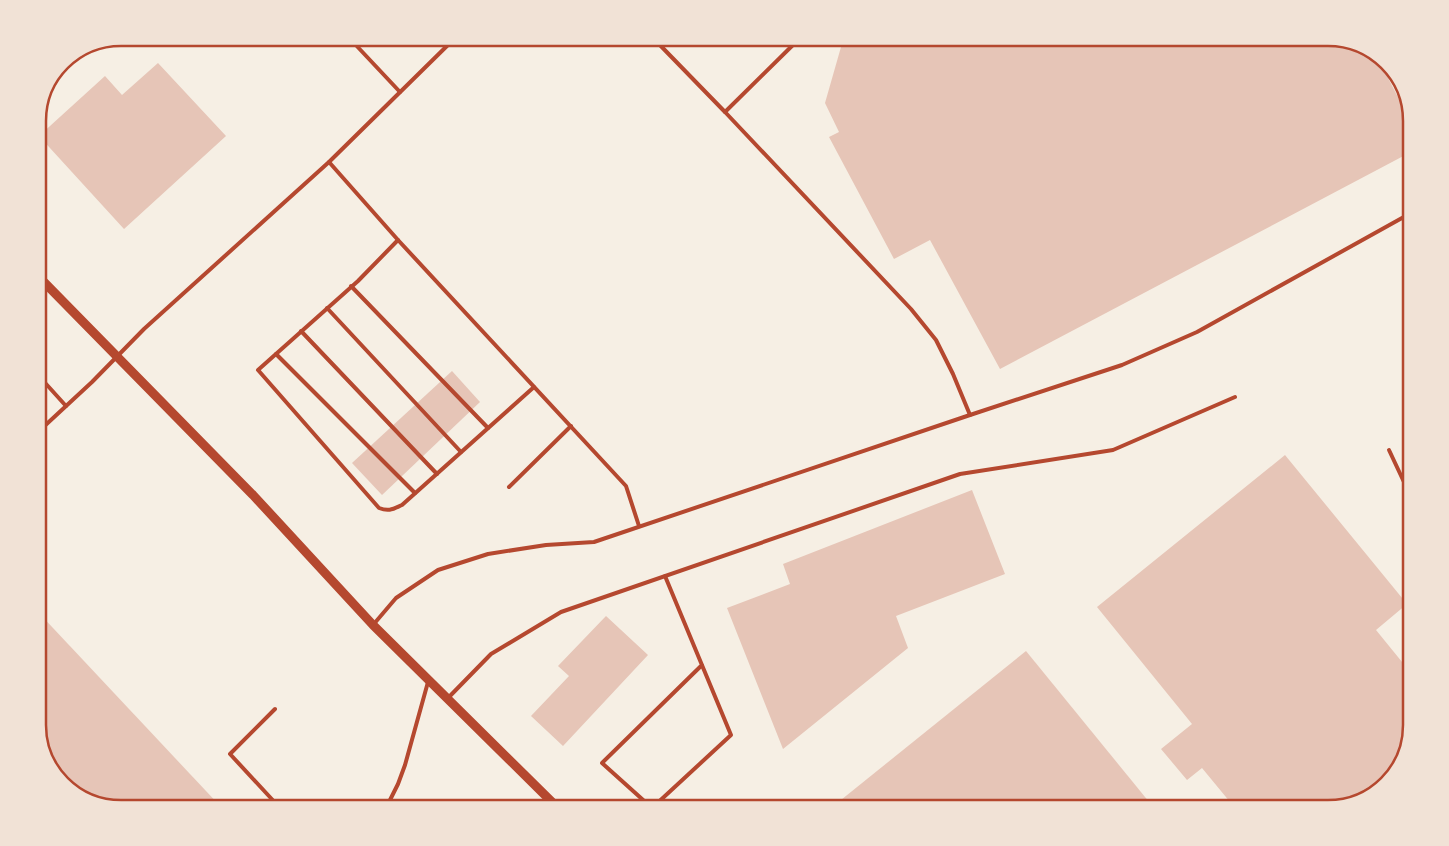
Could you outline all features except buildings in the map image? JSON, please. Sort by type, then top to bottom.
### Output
[{"type":"street","points":[[46,284],[253,495],[373,626],[446,700],[550,800]]},
{"type":"lane","points":[[357,46],[400,92]]},
{"type":"lane","points":[[46,425],[117,355],[329,162],[447,46]]},
{"type":"lane","points":[[661,46],[911,309],[936,340],[970,415]]},
{"type":"lane","points":[[725,112],[792,46]]},
{"type":"lane","points":[[329,162],[398,240],[626,486],[640,526]]},
{"type":"lane","points":[[373,626],[396,598],[438,570],[488,554],[546,545],[594,542],[1122,365],[1197,332],[1403,217]]},
{"type":"lane","points":[[398,240],[351,286],[258,370],[379,508],[386,511],[392,510],[402,504],[534,387]]},
{"type":"lane","points":[[351,286],[488,428]]},
{"type":"lane","points":[[327,308],[461,452]]},
{"type":"lane","points":[[301,331],[437,474]]},
{"type":"lane","points":[[276,354],[415,493]]},
{"type":"lane","points":[[46,384],[66,406]]},
{"type":"lane","points":[[446,700],[491,654],[561,612],[960,474],[1113,450],[1235,396]]},
{"type":"lane","points":[[510,487],[571,426]]},
{"type":"lane","points":[[1389,450],[1403,480]]},
{"type":"lane","points":[[661,800],[731,735],[665,576]]},
{"type":"lane","points":[[643,800],[602,763],[702,665]]},
{"type":"lane","points":[[390,800],[405,765],[428,682]]},
{"type":"lane","points":[[273,800],[230,754],[275,710]]}]
